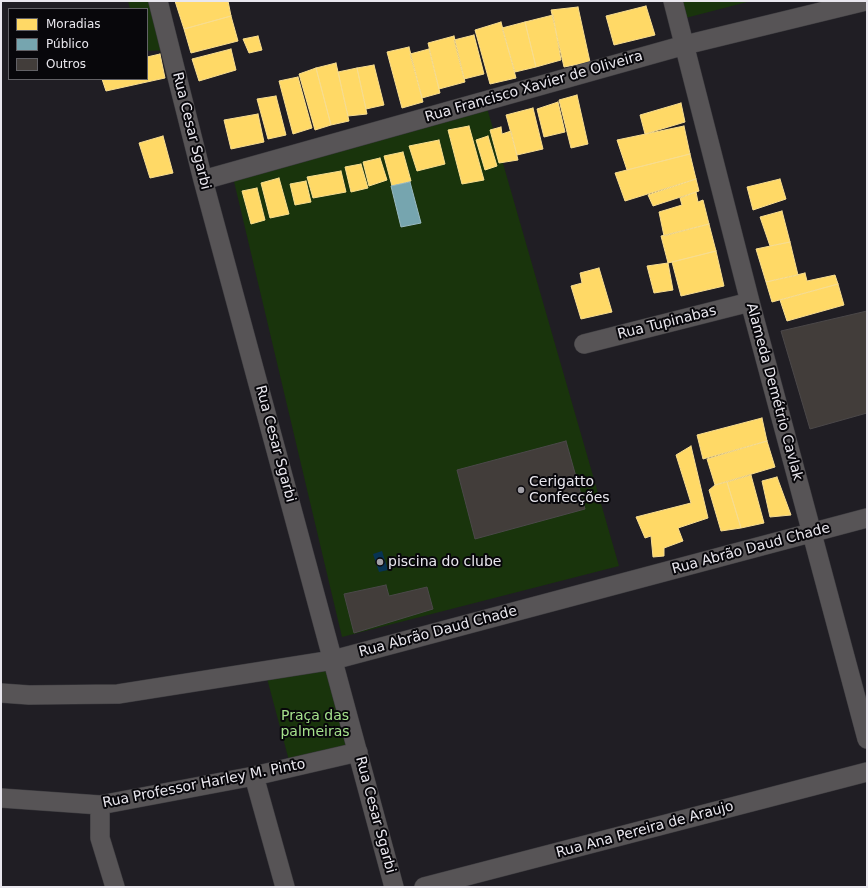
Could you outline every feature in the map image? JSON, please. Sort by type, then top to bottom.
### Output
[{"type":"street","name":"Rua Cesar Sgarbi","points":[[158,1],[203,180],[394,887]]},
{"type":"street","name":"Alameda Demétrio Cavlak","points":[[673,1],[750,302],[867,739]]},
{"type":"street","name":"Rua Francisco Xavier de Oliveira","points":[[203,180],[685,45],[866,1]]},
{"type":"street","name":"Rua Tupinabas","points":[[584,344],[750,302]]},
{"type":"street","name":"Rua Abrão Daud Chade","points":[[1,693],[29,695],[118,694],[333,660],[867,518]]},
{"type":"street","name":"Rua Professor Harley M. Pinto","points":[[1,798],[100,805],[254,776],[358,752]]},
{"type":"street","name":"Rua Ana Pereira de Araujo","points":[[424,887],[867,772]]},
{"type":"street","points":[[254,776],[285,887]]},
{"type":"street","points":[[100,805],[100,838],[115,887]]},
{"type":"green space","points":[[128,1],[158,1],[170,50],[148,51],[148,8],[130,8]]},
{"type":"green space","points":[[669,1],[751,1],[674,21]]},
{"type":"green space","points":[[485,101],[619,566],[342,637],[232,173]]},
{"type":"green space","name":"Praça das palmeiras","points":[[333,660],[358,752],[291,768],[265,671]]},
{"type":"water","name":"piscina do clube","points":[[382,551],[388,570],[379,572],[373,554]]},
{"type":"building: Moradias","points":[[175,1],[228,1],[231,16],[184,29]]},
{"type":"building: Moradias","points":[[646,6],[655,35],[614,45],[606,16]]},
{"type":"building: Moradias","points":[[578,7],[590,62],[564,67],[551,10]]},
{"type":"building: Moradias","points":[[553,15],[561,60],[536,67],[525,22]]},
{"type":"building: Moradias","points":[[231,16],[238,41],[191,53],[184,29]]},
{"type":"building: Moradias","points":[[501,22],[516,78],[490,84],[475,30]]},
{"type":"building: Moradias","points":[[525,22],[536,67],[515,72],[502,28]]},
{"type":"building: Moradias","points":[[474,35],[484,74],[464,79],[454,40]]},
{"type":"building: Moradias","points":[[258,36],[262,50],[249,53],[243,39]]},
{"type":"building: Moradias","points":[[454,36],[465,82],[439,89],[428,43]]},
{"type":"building: Moradias","points":[[409,47],[423,102],[402,108],[387,52]]},
{"type":"building: Moradias","points":[[231,49],[236,70],[199,81],[192,59]]},
{"type":"building: Moradias","points":[[429,49],[440,93],[422,98],[410,54]]},
{"type":"building: Moradias","points":[[160,54],[165,78],[106,91],[102,80],[148,80],[148,57]]},
{"type":"building: Moradias","points":[[336,63],[349,121],[331,125],[316,68]]},
{"type":"building: Moradias","points":[[374,65],[384,105],[366,109],[357,68]]},
{"type":"building: Moradias","points":[[316,68],[331,125],[315,130],[299,74]]},
{"type":"building: Moradias","points":[[357,68],[367,114],[348,116],[338,72]]},
{"type":"building: Moradias","points":[[298,77],[312,128],[293,134],[279,81]]},
{"type":"building: Moradias","points":[[577,95],[588,144],[571,148],[559,100]]},
{"type":"building: Moradias","points":[[276,96],[286,135],[268,139],[257,99]]},
{"type":"building: Moradias","points":[[558,102],[565,132],[544,137],[537,109]]},
{"type":"building: Moradias","points":[[681,103],[685,122],[645,134],[640,115]]},
{"type":"building: Moradias","points":[[533,108],[543,149],[517,155],[506,115]]},
{"type":"building: Moradias","points":[[258,114],[264,142],[231,149],[224,120]]},
{"type":"building: Moradias","points":[[469,126],[484,180],[462,184],[448,130]]},
{"type":"building: Moradias","points":[[684,126],[690,154],[627,170],[617,140]]},
{"type":"building: Moradias","points":[[501,127],[502,134],[511,131],[518,160],[499,163],[490,130]]},
{"type":"building: Moradias","points":[[163,136],[173,173],[150,178],[139,143]]},
{"type":"building: Moradias","points":[[488,136],[497,166],[485,170],[476,140]]},
{"type":"building: Moradias","points":[[439,140],[445,164],[417,171],[409,146]]},
{"type":"building: Moradias","points":[[403,152],[411,181],[392,186],[384,156]]},
{"type":"building: Moradias","points":[[690,154],[696,179],[625,201],[615,173]]},
{"type":"building: Moradias","points":[[380,158],[387,180],[369,186],[363,162]]},
{"type":"building: Moradias","points":[[361,164],[368,188],[351,192],[345,167]]},
{"type":"building: Moradias","points":[[341,171],[346,192],[313,198],[307,177]]},
{"type":"building: Moradias","points":[[279,178],[289,214],[270,218],[261,183]]},
{"type":"building: Moradias","points":[[696,179],[699,191],[653,206],[648,195]]},
{"type":"building: Moradias","points":[[780,179],[786,199],[753,210],[747,187]]},
{"type":"building: Moradias","points":[[306,181],[311,202],[295,205],[290,184]]},
{"type":"building: Moradias","points":[[257,188],[265,220],[251,224],[242,191]]},
{"type":"building: Moradias","points":[[696,192],[698,202],[703,200],[709,224],[664,236],[659,212],[682,205],[680,198]]},
{"type":"building: Moradias","points":[[782,211],[790,242],[770,246],[760,217]]},
{"type":"building: Moradias","points":[[709,224],[716,251],[668,263],[661,236]]},
{"type":"building: Moradias","points":[[790,242],[798,275],[766,282],[756,249]]},
{"type":"building: Moradias","points":[[716,251],[724,286],[681,296],[672,262]]},
{"type":"building: Moradias","points":[[668,263],[673,290],[654,293],[647,266]]},
{"type":"building: Moradias","points":[[599,268],[612,312],[581,319],[571,286],[582,283],[580,273]]},
{"type":"building: Moradias","points":[[805,273],[807,281],[835,275],[838,284],[772,302],[766,282]]},
{"type":"building: Moradias","points":[[838,284],[844,305],[787,321],[780,300]]},
{"type":"building: Moradias","points":[[762,418],[767,441],[703,459],[697,435]]},
{"type":"building: Moradias","points":[[767,441],[775,467],[715,485],[707,459]]},
{"type":"building: Moradias","points":[[691,446],[708,518],[678,528],[683,541],[664,548],[664,556],[653,557],[651,536],[645,538],[636,517],[691,503],[676,455]]},
{"type":"building: Moradias","points":[[751,475],[764,523],[741,528],[727,482]]},
{"type":"building: Moradias","points":[[777,477],[791,515],[770,517],[762,481]]},
{"type":"building: Moradias","points":[[727,482],[741,528],[721,531],[709,490],[715,485]]},
{"type":"building: Público","points":[[410,182],[421,223],[401,227],[391,186]]},
{"type":"building: Outros","points":[[867,311],[867,413],[810,429],[781,331]]},
{"type":"building: Outros","name":"Cerigatto Confecções","points":[[566,441],[585,509],[475,539],[457,470]]},
{"type":"building: Outros","points":[[386,585],[389,596],[427,587],[433,609],[354,633],[344,594]]},
{"type":"place","name":"Cerigatto Confecções","points":[[521,490]]},
{"type":"place","name":"piscina do clube","points":[[380,562]]}]
